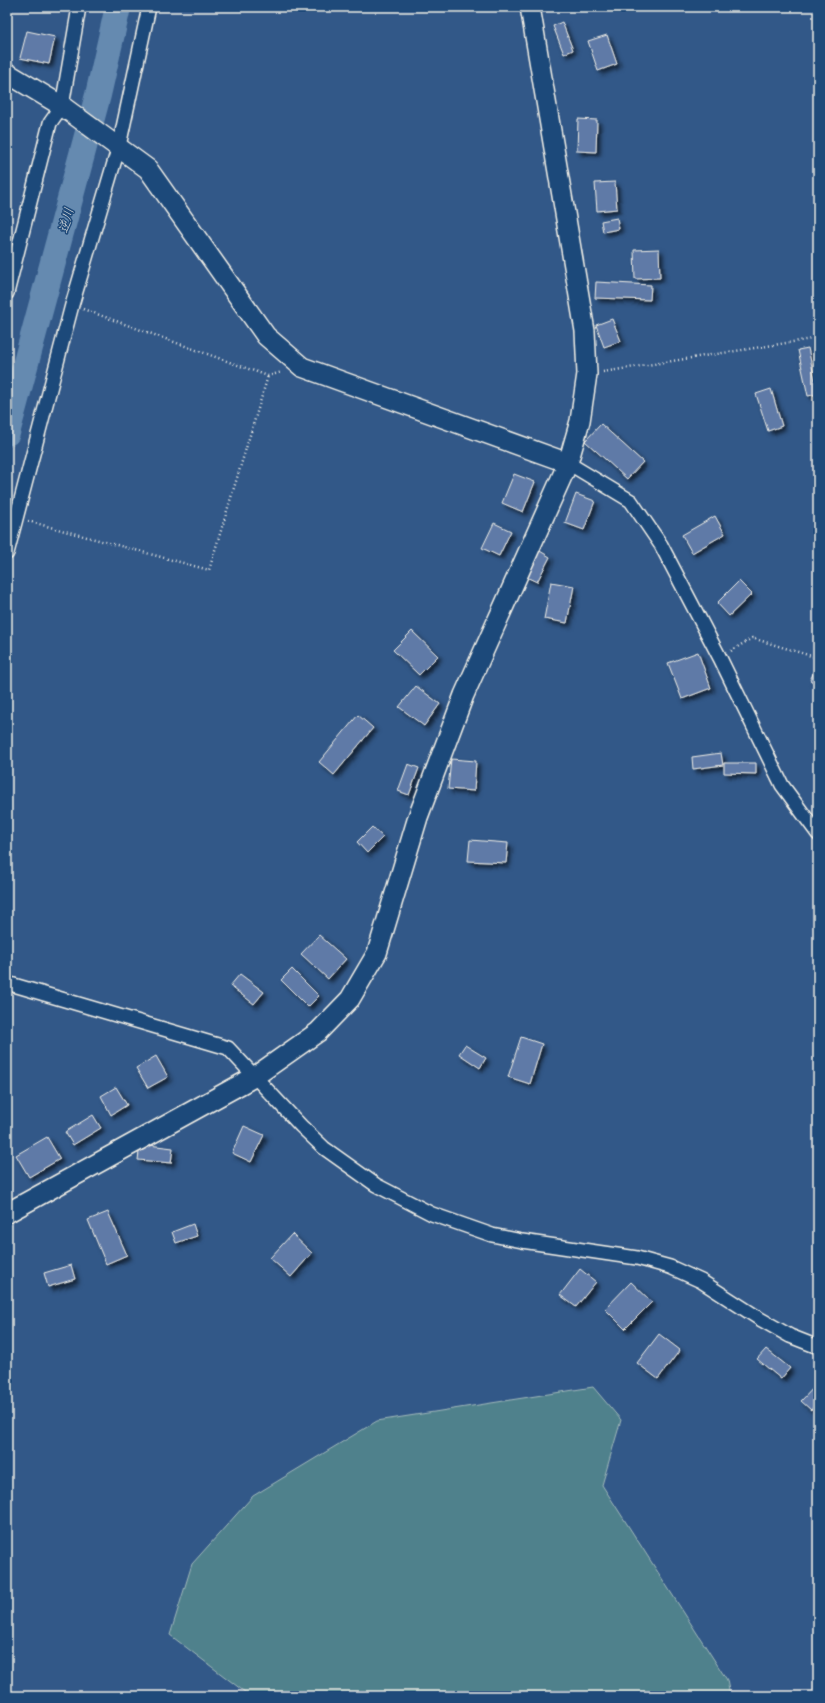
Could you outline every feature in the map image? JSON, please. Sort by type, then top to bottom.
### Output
[{"type":"street","points":[[7,293],[50,123],[62,106],[80,7]]},
{"type":"street","points":[[7,552],[72,305],[118,146],[149,7]]},
{"type":"street","points":[[7,1213],[254,1077],[318,1032],[350,999],[377,953],[418,817],[464,694],[568,463],[580,421],[587,374],[585,331],[530,7]]},
{"type":"street","points":[[7,73],[62,106],[148,169],[266,336],[302,367],[568,463],[631,501],[661,545],[720,658],[782,785],[818,834]]},
{"type":"street","points":[[7,983],[228,1048],[301,1126],[324,1148],[376,1185],[410,1204],[461,1225],[492,1235],[522,1241],[637,1258],[670,1267],[707,1284],[760,1319],[790,1336],[818,1347]]},
{"type":"path","points":[[16,518],[209,570],[268,376],[72,305]]},
{"type":"path","points":[[587,374],[818,338]]},
{"type":"path","points":[[720,658],[752,638],[818,658]]},
{"type":"green space","points":[[593,1387],[621,1420],[602,1485],[727,1680],[730,1696],[250,1696],[170,1635],[192,1564],[253,1496],[377,1421]]},
{"type":"building","points":[[562,22],[573,50],[564,54],[553,26]]},
{"type":"building","points":[[27,31],[55,37],[49,64],[20,58]]},
{"type":"building","points":[[607,35],[617,64],[598,71],[588,41]]},
{"type":"building","points":[[578,119],[597,120],[596,152],[577,151]]},
{"type":"building","points":[[615,182],[617,209],[597,211],[595,183]]},
{"type":"building","points":[[617,218],[619,229],[603,232],[601,221]]},
{"type":"building","points":[[659,249],[660,278],[635,279],[634,250]]},
{"type":"building","points":[[596,282],[651,285],[650,300],[595,298]]},
{"type":"building","points":[[612,319],[621,341],[604,347],[596,325]]},
{"type":"building","points":[[808,348],[818,394],[808,396],[798,350]]},
{"type":"building","points":[[771,389],[782,426],[768,431],[756,394]]},
{"type":"building","points":[[601,424],[643,462],[627,479],[585,441]]},
{"type":"building","points":[[514,474],[535,482],[523,512],[502,503]]},
{"type":"building","points":[[576,494],[595,501],[584,530],[565,523]]},
{"type":"building","points":[[715,516],[725,534],[692,553],[682,535]]},
{"type":"building","points":[[494,523],[511,531],[499,556],[482,548]]},
{"type":"building","points":[[538,550],[550,557],[537,582],[524,576]]},
{"type":"building","points":[[739,581],[752,594],[729,616],[717,603]]},
{"type":"building","points":[[551,582],[574,586],[567,623],[544,619]]},
{"type":"building","points":[[412,631],[438,656],[419,675],[393,650]]},
{"type":"building","points":[[698,652],[711,688],[682,699],[668,663]]},
{"type":"building","points":[[816,668],[818,669],[818,685],[810,680]]},
{"type":"building","points":[[416,686],[440,704],[424,726],[399,707]]},
{"type":"building","points":[[358,715],[373,728],[334,775],[319,762]]},
{"type":"building","points":[[721,753],[723,765],[693,769],[692,757]]},
{"type":"building","points":[[451,759],[476,761],[474,791],[448,789]]},
{"type":"building","points":[[724,763],[756,763],[756,774],[724,773]]},
{"type":"building","points":[[408,764],[419,768],[409,795],[398,791]]},
{"type":"building","points":[[372,827],[383,837],[367,853],[357,842]]},
{"type":"building","points":[[470,840],[508,843],[506,863],[468,861]]},
{"type":"building","points":[[319,935],[346,959],[328,979],[301,954]]},
{"type":"building","points":[[292,969],[319,996],[308,1007],[281,980]]},
{"type":"building","points":[[240,974],[264,992],[254,1004],[230,986]]},
{"type":"building","points":[[521,1037],[542,1044],[530,1084],[508,1077]]},
{"type":"building","points":[[465,1045],[486,1058],[480,1068],[459,1054]]},
{"type":"building","points":[[156,1056],[168,1077],[148,1088],[136,1068]]},
{"type":"building","points":[[116,1087],[127,1105],[111,1115],[101,1096]]},
{"type":"building","points":[[93,1115],[101,1128],[73,1145],[65,1132]]},
{"type":"building","points":[[244,1126],[264,1135],[251,1162],[232,1153]]},
{"type":"building","points":[[47,1137],[60,1159],[29,1177],[16,1155]]},
{"type":"building","points":[[140,1144],[173,1148],[171,1163],[138,1160]]},
{"type":"building","points":[[108,1212],[127,1255],[106,1264],[88,1220]]},
{"type":"building","points":[[193,1224],[197,1236],[176,1243],[172,1232]]},
{"type":"building","points":[[292,1234],[312,1253],[291,1277],[270,1258]]},
{"type":"building","points":[[71,1265],[75,1279],[48,1287],[44,1273]]},
{"type":"building","points":[[580,1269],[596,1282],[576,1307],[560,1295]]},
{"type":"building","points":[[631,1282],[652,1302],[625,1329],[605,1309]]},
{"type":"building","points":[[659,1334],[680,1350],[658,1379],[637,1363]]},
{"type":"building","points":[[766,1349],[790,1368],[781,1379],[757,1359]]},
{"type":"building","points":[[818,1383],[818,1402],[811,1410],[801,1401]]},
{"type":"waterway","name":"逆川","points":[[7,433],[98,95],[118,7]]}]
